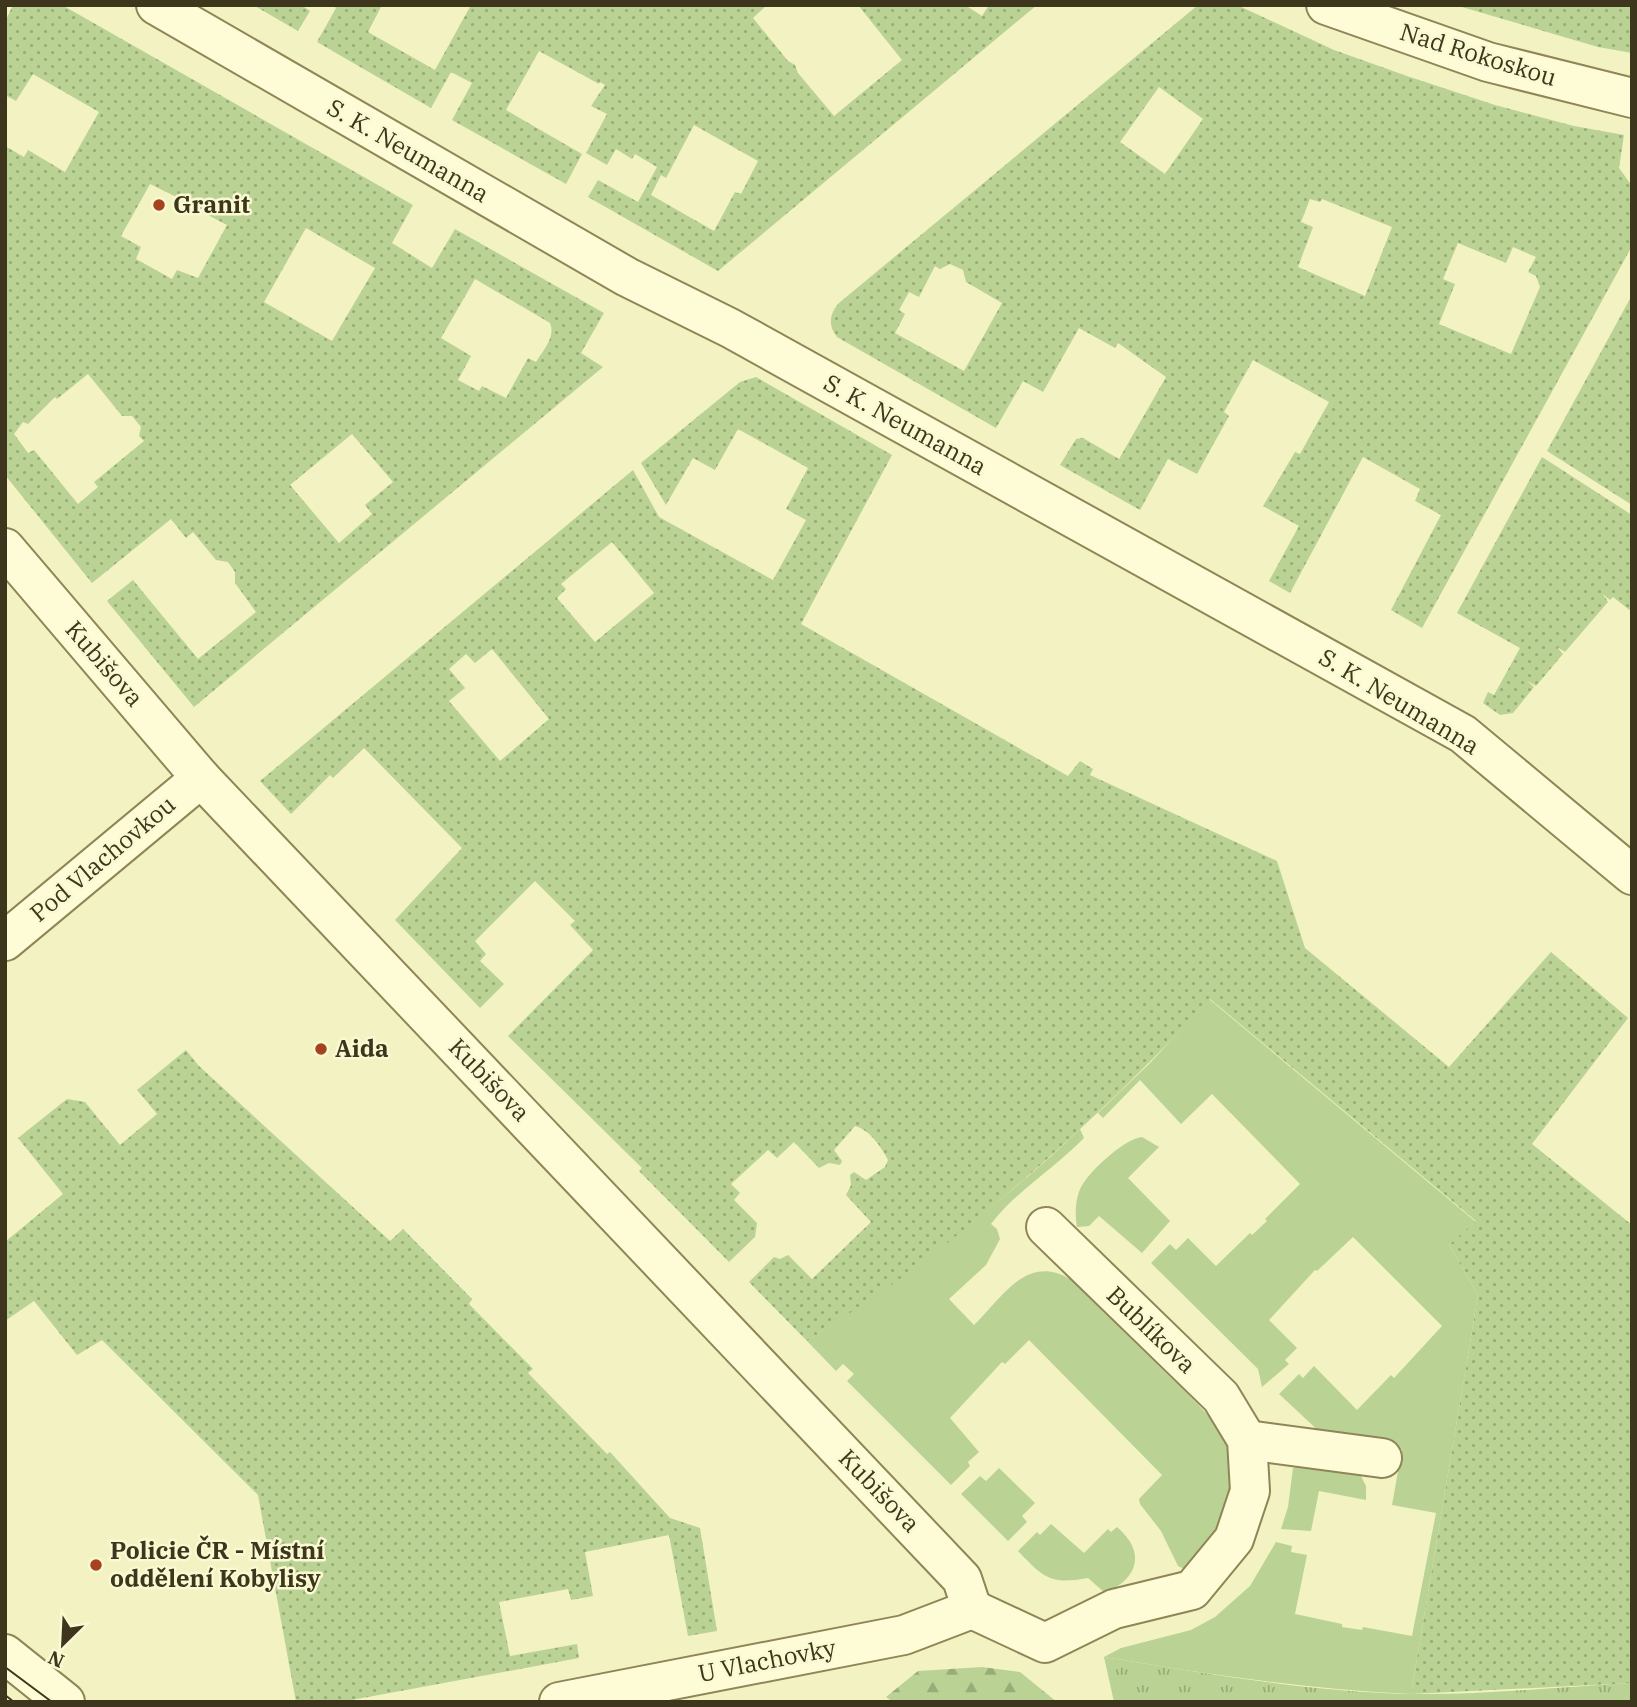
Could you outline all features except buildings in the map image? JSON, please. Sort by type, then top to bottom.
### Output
[{"type":"street","name":"S. K. Neumanna","points":[[156,5],[627,277],[730,328],[1463,734],[1632,875]]},
{"type":"street","name":"Nad Rokoskou","points":[[1326,5],[1488,62],[1632,97]]},
{"type":"street","name":"Kubišova","points":[[5,548],[201,778],[962,1579],[972,1609]]},
{"type":"street","name":"Pod Vlachovkou","points":[[5,941],[201,778]]},
{"type":"street","name":"Bublíkova","points":[[972,1609],[1045,1643],[1114,1609],[1192,1590],[1234,1539],[1251,1491],[1247,1440],[1221,1397],[1046,1227]]},
{"type":"street","points":[[1247,1440],[1382,1458]]},
{"type":"street","name":"U Vlachovky","points":[[559,1702],[904,1635],[972,1609]]},
{"type":"street","points":[[5,1654],[65,1702]]},
{"type":"green space","points":[[13,5],[62,5],[413,205],[392,243],[432,268],[455,229],[604,313],[581,353],[603,367],[194,707],[107,601],[133,580],[198,659],[256,612],[235,583],[235,572],[228,562],[216,560],[193,532],[186,538],[171,519],[92,583],[5,475],[5,146],[24,157],[28,150],[65,172],[99,112],[33,74],[16,101],[5,95],[5,22]],"holes":[[[150,184],[227,225],[198,278],[177,270],[172,279],[136,259],[141,247],[121,236]],[[306,228],[375,268],[332,341],[264,302]],[[475,279],[550,323],[551,328],[545,348],[536,362],[528,358],[506,398],[482,386],[479,391],[458,380],[471,356],[441,338]],[[88,374],[122,416],[132,416],[141,427],[139,436],[144,441],[94,482],[98,487],[78,504],[34,450],[28,453],[14,434],[23,422],[28,424],[55,397],[57,399]],[[352,434],[393,482],[365,505],[372,514],[339,543],[290,485]]]},
{"type":"green space","points":[[253,5],[301,5],[310,11],[298,31]]},
{"type":"green space","points":[[333,5],[382,5],[368,32],[435,70],[471,5],[767,5],[753,18],[788,61],[795,65],[798,73],[834,116],[902,60],[858,5],[965,5],[982,16],[989,5],[1037,5],[718,271],[588,197],[598,180],[638,202],[657,167],[635,154],[632,159],[616,149],[607,165],[586,153],[607,114],[591,106],[605,85],[539,51],[506,110],[582,154],[566,184],[452,120],[472,83],[451,72],[431,108],[317,42],[336,8]],"holes":[[[694,125],[758,161],[741,194],[735,192],[714,231],[651,195],[661,175],[666,178]]]},
{"type":"green space","points":[[1198,5],[1237,5],[1334,50],[1407,76],[1495,105],[1574,126],[1624,135],[1619,168],[1632,186],[1632,246],[1422,628],[1391,610],[1441,515],[1415,501],[1420,489],[1363,457],[1290,593],[1269,581],[1299,526],[1263,506],[1295,452],[1300,454],[1329,402],[1253,360],[1224,412],[1229,416],[1197,474],[1168,459],[1140,510],[1060,465],[1076,439],[1083,438],[1119,459],[1166,377],[1118,343],[1115,348],[1079,328],[1043,392],[1023,381],[996,428],[837,337],[831,320],[839,303]],"holes":[[[1159,87],[1203,119],[1165,174],[1120,142]],[[1310,199],[1320,202],[1322,199],[1392,227],[1365,296],[1298,267],[1313,227],[1301,222]],[[1458,243],[1506,263],[1513,247],[1536,257],[1528,272],[1536,276],[1540,287],[1511,354],[1439,324],[1455,284],[1443,279]],[[950,264],[963,270],[966,282],[1002,303],[964,371],[895,333],[905,314],[899,310],[909,292],[919,297],[935,266],[940,269]]]},
{"type":"green space","points":[[1455,5],[1632,5],[1632,53],[1598,47]]},
{"type":"green space","points":[[1632,295],[1632,505],[1547,451]]},
{"type":"green space","points":[[756,377],[892,455],[801,624],[1068,776],[1080,761],[1093,769],[1090,775],[1277,861],[1305,948],[1449,1067],[1551,952],[1628,1018],[1532,1144],[1632,1225],[1632,1683],[1411,1694],[1478,1295],[1449,1245],[1476,1221],[1210,999],[1104,1106],[1030,1174],[912,1270],[807,1341],[749,1282],[774,1257],[780,1259],[788,1255],[812,1279],[871,1222],[846,1195],[851,1185],[850,1175],[854,1172],[866,1180],[885,1167],[888,1160],[870,1135],[855,1126],[834,1150],[842,1161],[840,1165],[829,1163],[819,1168],[794,1142],[777,1158],[768,1150],[731,1184],[740,1193],[734,1200],[757,1223],[755,1237],[729,1262],[639,1171],[642,1168],[508,1036],[593,950],[570,925],[575,921],[535,881],[475,941],[486,954],[480,961],[504,984],[480,1008],[395,920],[462,848],[364,748],[333,778],[330,775],[291,814],[260,781],[633,470],[659,517],[773,580],[806,520],[786,509],[808,468],[738,429],[715,470],[693,458],[666,505],[641,463],[740,382]],"holes":[[[612,542],[654,593],[595,642],[557,598],[566,589],[561,584]],[[492,649],[549,719],[500,761],[449,701],[465,688],[449,669],[466,654],[475,663]]]},
{"type":"green space","points":[[1542,457],[1632,515],[1632,612],[1613,597],[1610,600],[1603,594],[1608,602],[1565,652],[1557,647],[1563,654],[1536,686],[1527,681],[1534,687],[1513,713],[1500,715],[1483,703],[1488,692],[1494,695],[1520,648],[1457,613]]},
{"type":"green space","points":[[1209,999],[1476,1222],[1449,1245],[1478,1295],[1411,1694],[1257,1680],[1104,1657],[1121,1648],[1191,1630],[1215,1617],[1250,1586],[1276,1542],[1292,1546],[1291,1552],[1307,1555],[1295,1614],[1342,1624],[1342,1627],[1362,1630],[1363,1627],[1412,1636],[1436,1513],[1392,1505],[1402,1449],[1323,1435],[1279,1394],[1299,1374],[1303,1378],[1314,1366],[1357,1410],[1391,1375],[1394,1378],[1442,1326],[1353,1237],[1315,1270],[1269,1320],[1297,1348],[1285,1360],[1289,1364],[1262,1387],[1258,1369],[1151,1263],[1170,1244],[1176,1250],[1188,1238],[1216,1266],[1250,1233],[1252,1235],[1267,1221],[1265,1219],[1300,1184],[1212,1094],[1181,1124],[1140,1080],[1103,1118],[1098,1113],[1150,1063]]},
{"type":"green space","points":[[186,1050],[199,1066],[390,1241],[403,1229],[472,1299],[469,1304],[533,1369],[528,1373],[607,1454],[610,1452],[670,1518],[700,1528],[717,1631],[688,1636],[669,1535],[585,1552],[593,1596],[571,1600],[568,1589],[499,1602],[510,1656],[577,1644],[579,1658],[341,1702],[296,1702],[258,1495],[102,1340],[77,1355],[34,1301],[5,1321],[5,1242],[63,1194],[18,1138],[67,1099],[85,1102],[120,1145],[157,1114],[137,1090]]},
{"type":"green space","points":[[1080,1129],[1084,1138],[1012,1201],[991,1224],[997,1229],[1000,1239],[986,1265],[949,1299],[974,1325],[1005,1292],[1028,1275],[1040,1271],[1054,1272],[1070,1279],[1205,1412],[1225,1441],[1231,1458],[1232,1494],[1227,1511],[1209,1544],[1184,1569],[1178,1566],[1161,1531],[1140,1504],[1139,1499],[1162,1475],[1029,1340],[1005,1364],[1002,1362],[950,1418],[979,1452],[968,1462],[970,1466],[951,1485],[847,1381],[854,1374],[843,1364],[836,1371],[807,1341],[982,1215]]},
{"type":"green space","points":[[1142,1137],[1159,1147],[1128,1178],[1170,1221],[1142,1253],[1099,1216],[1089,1226],[1077,1227],[1076,1212],[1080,1189],[1091,1174],[1107,1157],[1134,1139]]},
{"type":"green space","points":[[1307,1463],[1360,1474],[1366,1486],[1366,1500],[1319,1491],[1311,1531],[1281,1529],[1288,1507],[1293,1468]]},
{"type":"green space","points":[[999,1468],[1035,1503],[1022,1516],[1027,1522],[1008,1541],[961,1494],[980,1476],[986,1481]]},
{"type":"green space","points":[[1051,1524],[1084,1553],[1108,1529],[1111,1532],[1117,1527],[1126,1536],[1135,1555],[1131,1572],[1125,1580],[1105,1593],[1088,1578],[1065,1581],[1048,1577],[1018,1551],[1037,1532],[1040,1535]]},
{"type":"green space","points":[[1104,1657],[1256,1681],[1333,1690],[1409,1694],[1632,1683],[1632,1702],[1114,1702]]},
{"type":"green space","points":[[982,1667],[1020,1672],[1057,1702],[893,1702],[886,1697],[918,1671]]},
{"type":"tram line","points":[[5,1667],[52,1702]]},
{"type":"tram line","points":[[5,1695],[14,1702]]},
{"type":"place","name":"Granit","points":[[159,205]]},
{"type":"place","name":"Aida","points":[[321,1049]]},
{"type":"place","name":"Policie ČR - Místní oddělení Kobylisy","points":[[96,1565]]}]
